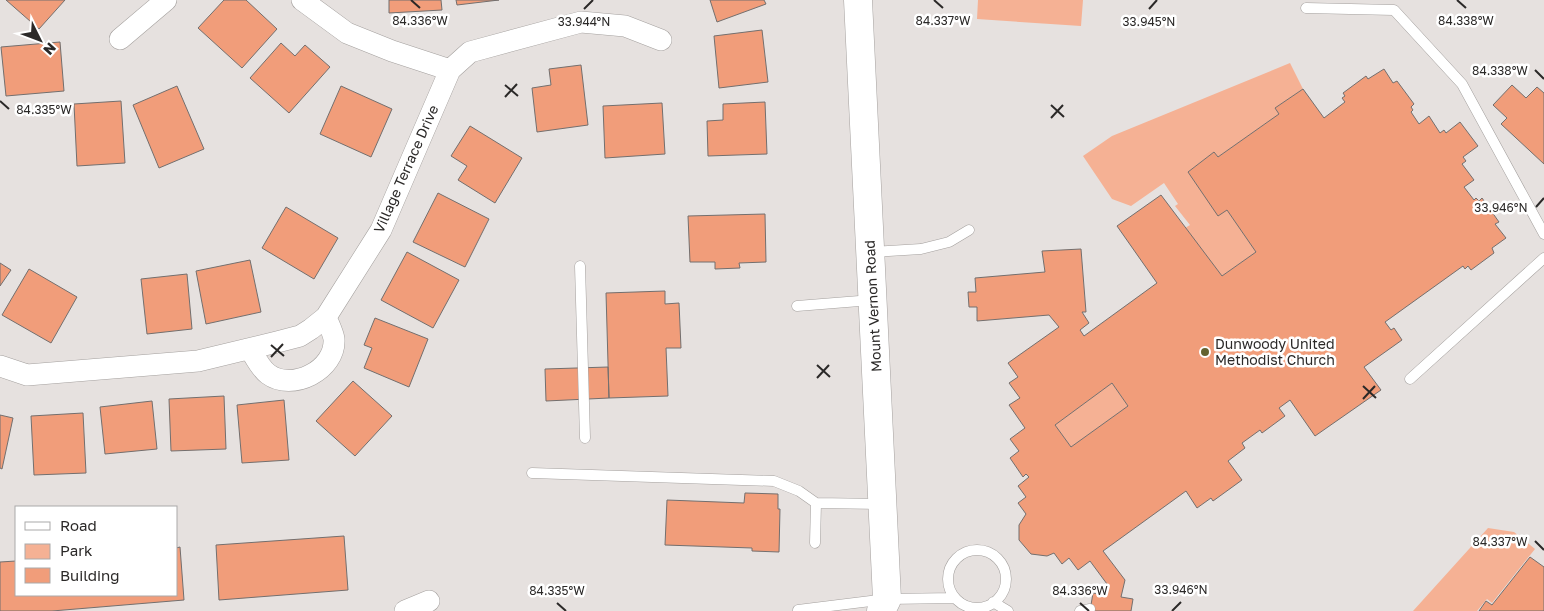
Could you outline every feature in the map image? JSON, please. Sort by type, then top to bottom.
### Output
[{"type":"main road","name":"Mount Vernon Road","points":[[858,0],[888,607]]},
{"type":"street","points":[[120,39],[166,0]]},
{"type":"street","points":[[302,0],[347,33],[392,52],[450,70],[470,52],[581,22],[625,26],[661,40]]},
{"type":"street","name":"Village Terrace Drive","points":[[0,366],[27,375],[198,361],[300,336],[326,316],[381,230],[450,70]]},
{"type":"street","points":[[250,349],[269,375],[282,380],[296,380],[312,375],[328,360],[334,340],[326,316]]},
{"type":"street","points":[[405,611],[429,601]]},
{"type":"lane","points":[[1306,8],[1394,10],[1462,84],[1544,234]]},
{"type":"lane","points":[[870,252],[921,249],[949,242],[969,230]]},
{"type":"lane","points":[[1410,379],[1544,258]]},
{"type":"lane","points":[[580,266],[585,438]]},
{"type":"lane","points":[[797,306],[873,300]]},
{"type":"lane","points":[[532,473],[774,481],[799,491],[816,503],[883,504]]},
{"type":"lane","points":[[815,543],[816,503]]},
{"type":"lane","points":[[978,549],[996,556],[1006,572],[1003,591],[993,602],[981,608],[971,607],[962,604],[955,598],[950,590],[949,571],[960,555],[978,549]]},
{"type":"lane","points":[[798,610],[888,607],[955,598]]},
{"type":"lane","points":[[993,602],[1008,611]]},
{"type":"green space","points":[[978,0],[1083,0],[1081,26],[977,19]]},
{"type":"green space","points":[[1290,63],[1303,89],[1275,108],[1279,114],[1218,157],[1214,152],[1188,172],[1218,215],[1227,210],[1256,252],[1222,276],[1185,228],[1190,225],[1175,206],[1178,204],[1164,183],[1131,206],[1112,199],[1083,156],[1112,136]]},
{"type":"green space","points":[[1112,383],[1128,406],[1071,447],[1055,425]]},
{"type":"green space","points":[[1488,528],[1514,532],[1535,549],[1492,603],[1487,599],[1477,611],[1413,611]]},
{"type":"building","points":[[6,0],[65,0],[39,29]]},
{"type":"building","points":[[224,0],[246,0],[277,29],[242,68],[198,28]]},
{"type":"building","points":[[389,0],[441,0],[442,10],[389,13]]},
{"type":"building","points":[[456,0],[499,0],[457,5]]},
{"type":"building","points":[[710,0],[764,0],[766,4],[717,22]]},
{"type":"building","points":[[762,30],[768,82],[719,88],[714,36]]},
{"type":"building","points":[[60,42],[64,91],[6,96],[1,47]]},
{"type":"building","points":[[281,43],[295,56],[305,45],[330,67],[289,113],[250,78]]},
{"type":"building","points":[[581,65],[588,125],[537,132],[532,88],[551,85],[549,69]]},
{"type":"building","name":"Dunwoody United Methodist Church","points":[[1384,69],[1393,83],[1397,81],[1414,104],[1411,107],[1413,110],[1411,112],[1419,124],[1429,116],[1440,133],[1444,130],[1446,133],[1460,122],[1478,146],[1463,157],[1466,161],[1462,164],[1474,180],[1464,187],[1474,200],[1476,198],[1479,201],[1482,198],[1499,222],[1495,224],[1506,238],[1492,248],[1494,253],[1471,270],[1468,266],[1465,269],[1463,266],[1385,322],[1391,330],[1394,328],[1402,340],[1364,367],[1381,390],[1315,436],[1290,400],[1279,408],[1285,416],[1262,433],[1260,430],[1242,443],[1245,448],[1228,461],[1242,480],[1213,501],[1211,498],[1197,508],[1186,491],[1103,551],[1125,580],[1121,597],[1133,599],[1131,611],[1090,611],[1093,593],[1104,595],[1107,584],[1090,561],[1078,570],[1069,558],[1062,564],[1054,553],[1047,556],[1031,554],[1019,540],[1019,525],[1026,514],[1018,503],[1026,497],[1018,486],[1029,477],[1026,474],[1023,477],[1010,458],[1019,451],[1010,439],[1025,428],[1009,405],[1020,398],[1009,383],[1018,377],[1008,363],[1059,327],[1049,315],[977,321],[977,307],[969,307],[968,292],[976,292],[975,278],[1045,272],[1042,251],[1081,249],[1086,312],[1082,312],[1089,323],[1080,330],[1084,336],[1157,283],[1117,226],[1161,195],[1222,276],[1256,252],[1227,210],[1218,216],[1188,172],[1214,152],[1218,157],[1279,114],[1275,108],[1303,89],[1324,118],[1345,102],[1342,98],[1345,96],[1343,93],[1366,76],[1368,79]],"holes":[[[1112,383],[1128,406],[1071,447],[1055,425]]]},
{"type":"building","points":[[1512,85],[1526,98],[1537,87],[1544,93],[1544,164],[1501,124],[1507,118],[1493,105]]},
{"type":"building","points":[[177,86],[204,149],[159,168],[133,105]]},
{"type":"building","points":[[341,86],[392,109],[371,157],[320,134]]},
{"type":"building","points":[[121,101],[125,163],[77,166],[74,104]]},
{"type":"building","points":[[765,102],[767,154],[708,156],[707,121],[723,120],[723,104]]},
{"type":"building","points":[[662,103],[665,154],[605,158],[603,106]]},
{"type":"building","points":[[470,126],[522,158],[495,203],[458,180],[467,166],[451,156]]},
{"type":"building","points":[[438,193],[489,219],[465,267],[413,242]]},
{"type":"building","points":[[286,207],[338,238],[314,279],[262,248]]},
{"type":"building","points":[[765,214],[766,262],[739,263],[740,268],[715,269],[715,262],[690,262],[688,216]]},
{"type":"building","points":[[407,252],[459,280],[433,328],[381,300]]},
{"type":"building","points":[[250,260],[261,312],[206,324],[196,271]]},
{"type":"building","points":[[0,263],[11,270],[0,286]]},
{"type":"building","points":[[29,269],[77,297],[51,343],[2,315]]},
{"type":"building","points":[[187,274],[192,329],[147,334],[141,279]]},
{"type":"building","points":[[665,291],[665,304],[679,303],[681,348],[666,348],[668,396],[609,398],[606,293]]},
{"type":"building","points":[[375,318],[428,339],[409,387],[364,368],[372,348],[364,345]]},
{"type":"building","points":[[608,367],[609,398],[546,401],[545,369]]},
{"type":"building","points":[[353,381],[392,416],[355,456],[316,421]]},
{"type":"building","points":[[224,396],[226,449],[171,451],[169,399]]},
{"type":"building","points":[[284,400],[289,460],[242,463],[237,405]]},
{"type":"building","points":[[152,401],[157,449],[105,454],[100,407]]},
{"type":"building","points":[[83,413],[86,473],[34,475],[31,416]]},
{"type":"building","points":[[0,415],[13,418],[2,469],[0,468]]},
{"type":"building","points":[[745,493],[778,494],[778,509],[780,509],[779,552],[752,551],[752,548],[665,545],[667,500],[744,503]]},
{"type":"building","points":[[344,536],[348,590],[219,600],[216,545]]},
{"type":"building","points":[[180,547],[184,600],[52,611],[0,611],[0,562],[15,561],[15,596],[178,596],[178,548]]},
{"type":"building","points":[[1530,557],[1544,567],[1544,611],[1479,611],[1486,601],[1492,605]]},
{"type":"place","name":"Dunwoody United Methodist Church","points":[[1205,352]]}]
